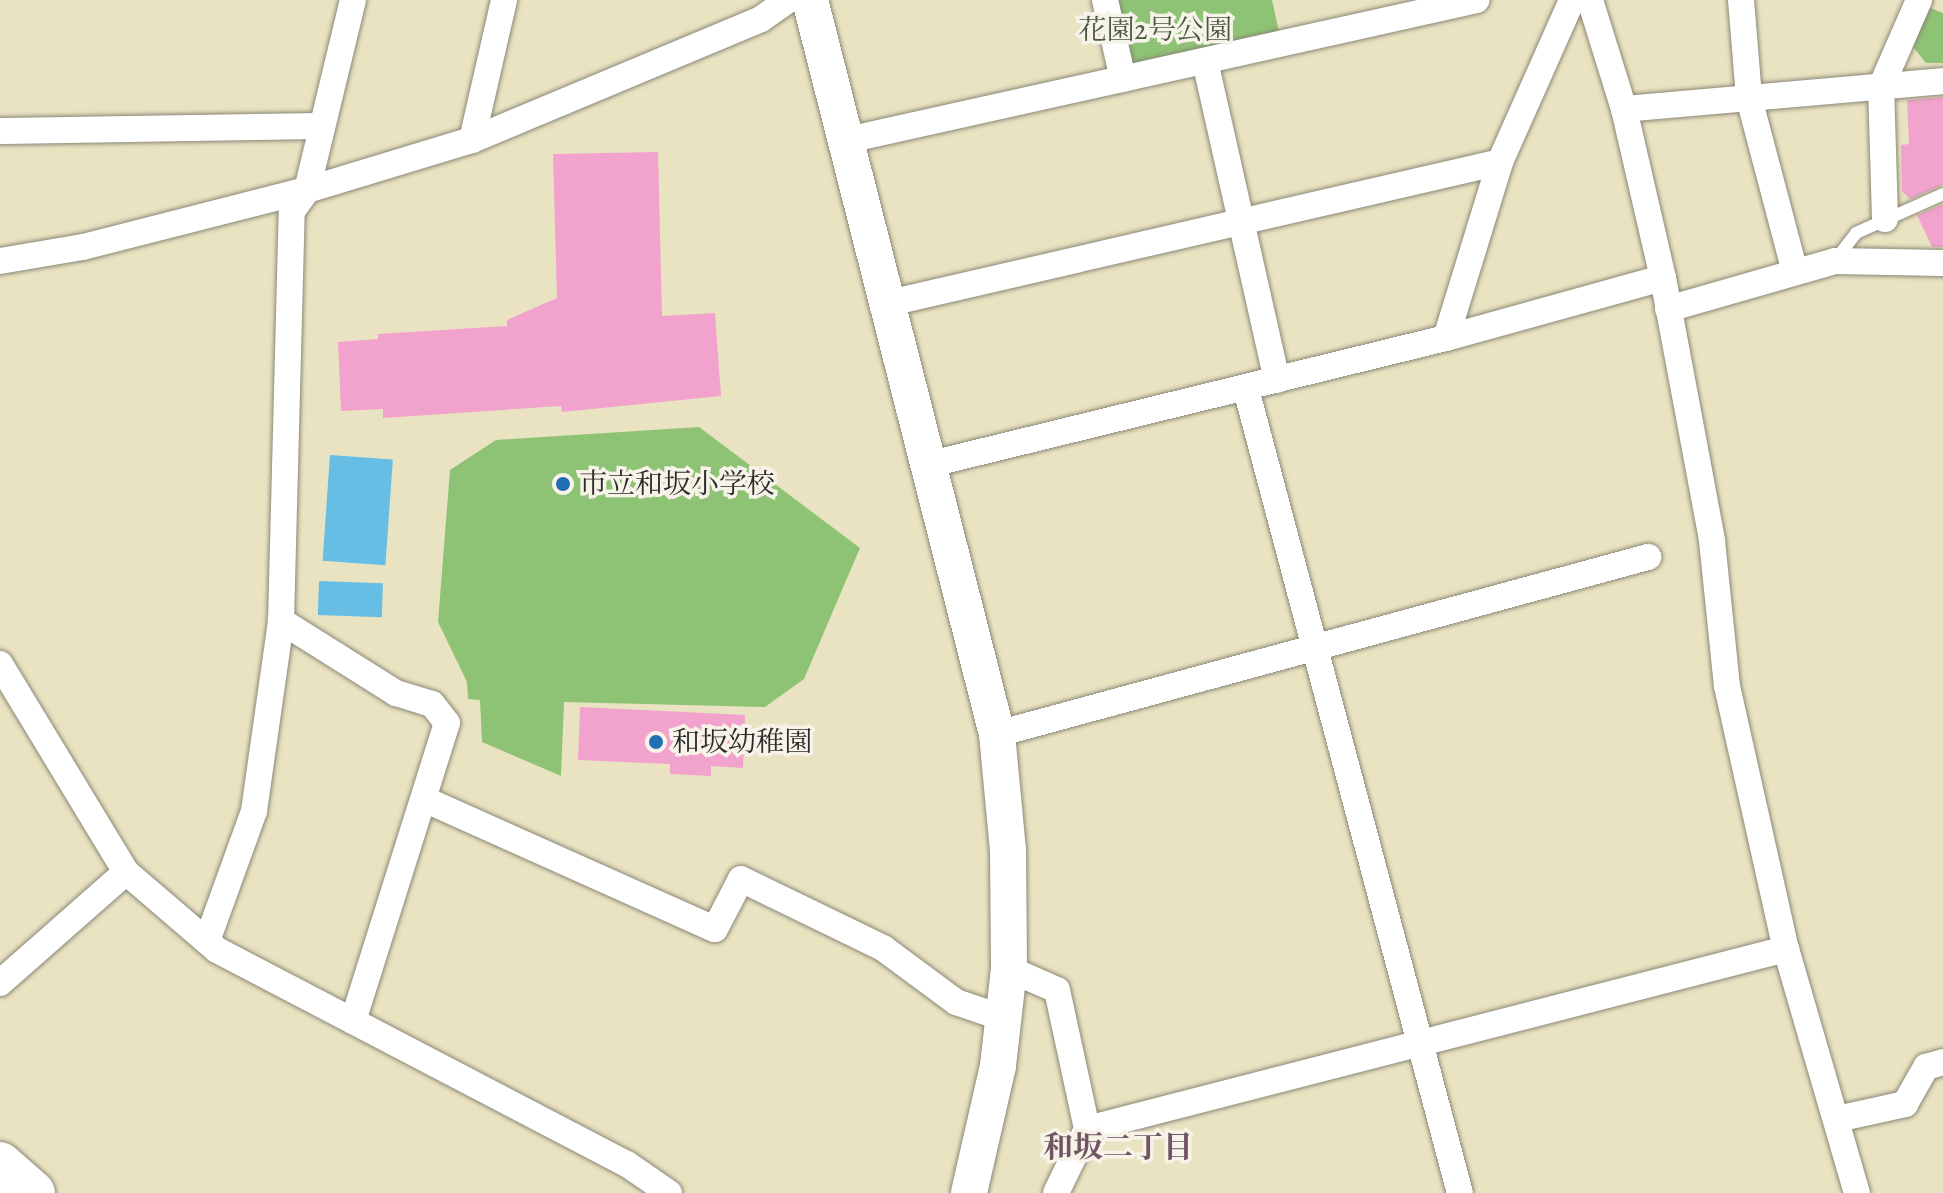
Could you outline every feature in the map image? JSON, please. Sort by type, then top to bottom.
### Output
[{"type":"highway","points":[[0,1164],[33,1193]]},
{"type":"street","points":[[207,941],[254,811],[281,621],[292,211],[307,190],[353,0]]},
{"type":"street","points":[[472,140],[504,0]]},
{"type":"street","points":[[0,261],[83,247],[307,190],[472,140],[761,19],[788,0]]},
{"type":"street","points":[[810,0],[843,141],[931,464],[997,734],[1008,851],[1009,969],[1003,1018],[969,1193]]},
{"type":"street","points":[[1105,0],[1123,79]]},
{"type":"street","points":[[843,141],[1477,0]]},
{"type":"street","points":[[1446,338],[1500,162],[1572,0]]},
{"type":"street","points":[[1590,0],[1624,109],[1663,278],[1712,541],[1727,686],[1786,949],[1857,1193]]},
{"type":"street","points":[[1741,0],[1749,98],[1795,272]]},
{"type":"street","points":[[1885,219],[1881,87],[1919,0]]},
{"type":"street","points":[[1205,61],[1277,380]]},
{"type":"street","points":[[1624,109],[1943,81]]},
{"type":"street","points":[[0,131],[321,126]]},
{"type":"street","points":[[885,304],[1240,218],[1500,162]]},
{"type":"street","points":[[1668,309],[1835,261],[1943,263]]},
{"type":"street","points":[[931,464],[1246,389],[1663,278]]},
{"type":"street","points":[[1246,389],[1424,1044],[1460,1193]]},
{"type":"street","points":[[997,734],[1648,557]]},
{"type":"street","points":[[281,621],[396,693],[432,704],[447,723],[426,800],[353,1021]]},
{"type":"street","points":[[0,664],[126,872],[207,941],[627,1164],[669,1193]]},
{"type":"street","points":[[426,800],[715,929],[741,879],[883,948],[956,1002],[1003,1018]]},
{"type":"street","points":[[0,983],[126,872]]},
{"type":"street","points":[[1087,1129],[1786,949]]},
{"type":"street","points":[[1009,969],[1057,990],[1087,1129],[1056,1193]]},
{"type":"street","points":[[1837,1119],[1905,1104],[1926,1067],[1943,1062]]},
{"type":"lane","points":[[1835,261],[1856,233],[1943,194]]},
{"type":"green space","name":"花園2号公園","points":[[1118,0],[1272,0],[1279,32],[1132,64]]},
{"type":"green space","points":[[1928,7],[1943,13],[1943,63],[1926,63],[1913,47]]},
{"type":"green space","points":[[699,427],[860,548],[804,679],[765,707],[564,702],[561,776],[482,742],[480,700],[468,699],[467,682],[438,622],[450,470],[496,440]]},
{"type":"water","points":[[330,455],[393,459],[385,565],[323,561]]},
{"type":"water","points":[[319,581],[383,583],[382,617],[318,615]]},
{"type":"building","points":[[1943,97],[1943,185],[1910,199],[1902,191],[1901,145],[1909,144],[1907,100]]},
{"type":"building","points":[[658,152],[662,316],[715,313],[721,396],[562,412],[561,406],[383,418],[383,409],[341,411],[338,342],[378,339],[378,334],[507,326],[507,320],[557,298],[553,154]]},
{"type":"building","points":[[1943,204],[1943,247],[1932,247],[1917,215]]},
{"type":"building","points":[[580,707],[745,715],[743,768],[711,766],[711,776],[670,774],[670,764],[578,760]]},
{"type":"place","name":"市立和坂小学校","points":[[563,484]]},
{"type":"place","name":"和坂幼稚園","points":[[656,742]]},
{"type":"district","name":"和坂二丁目","points":[[1118,1147]]}]
